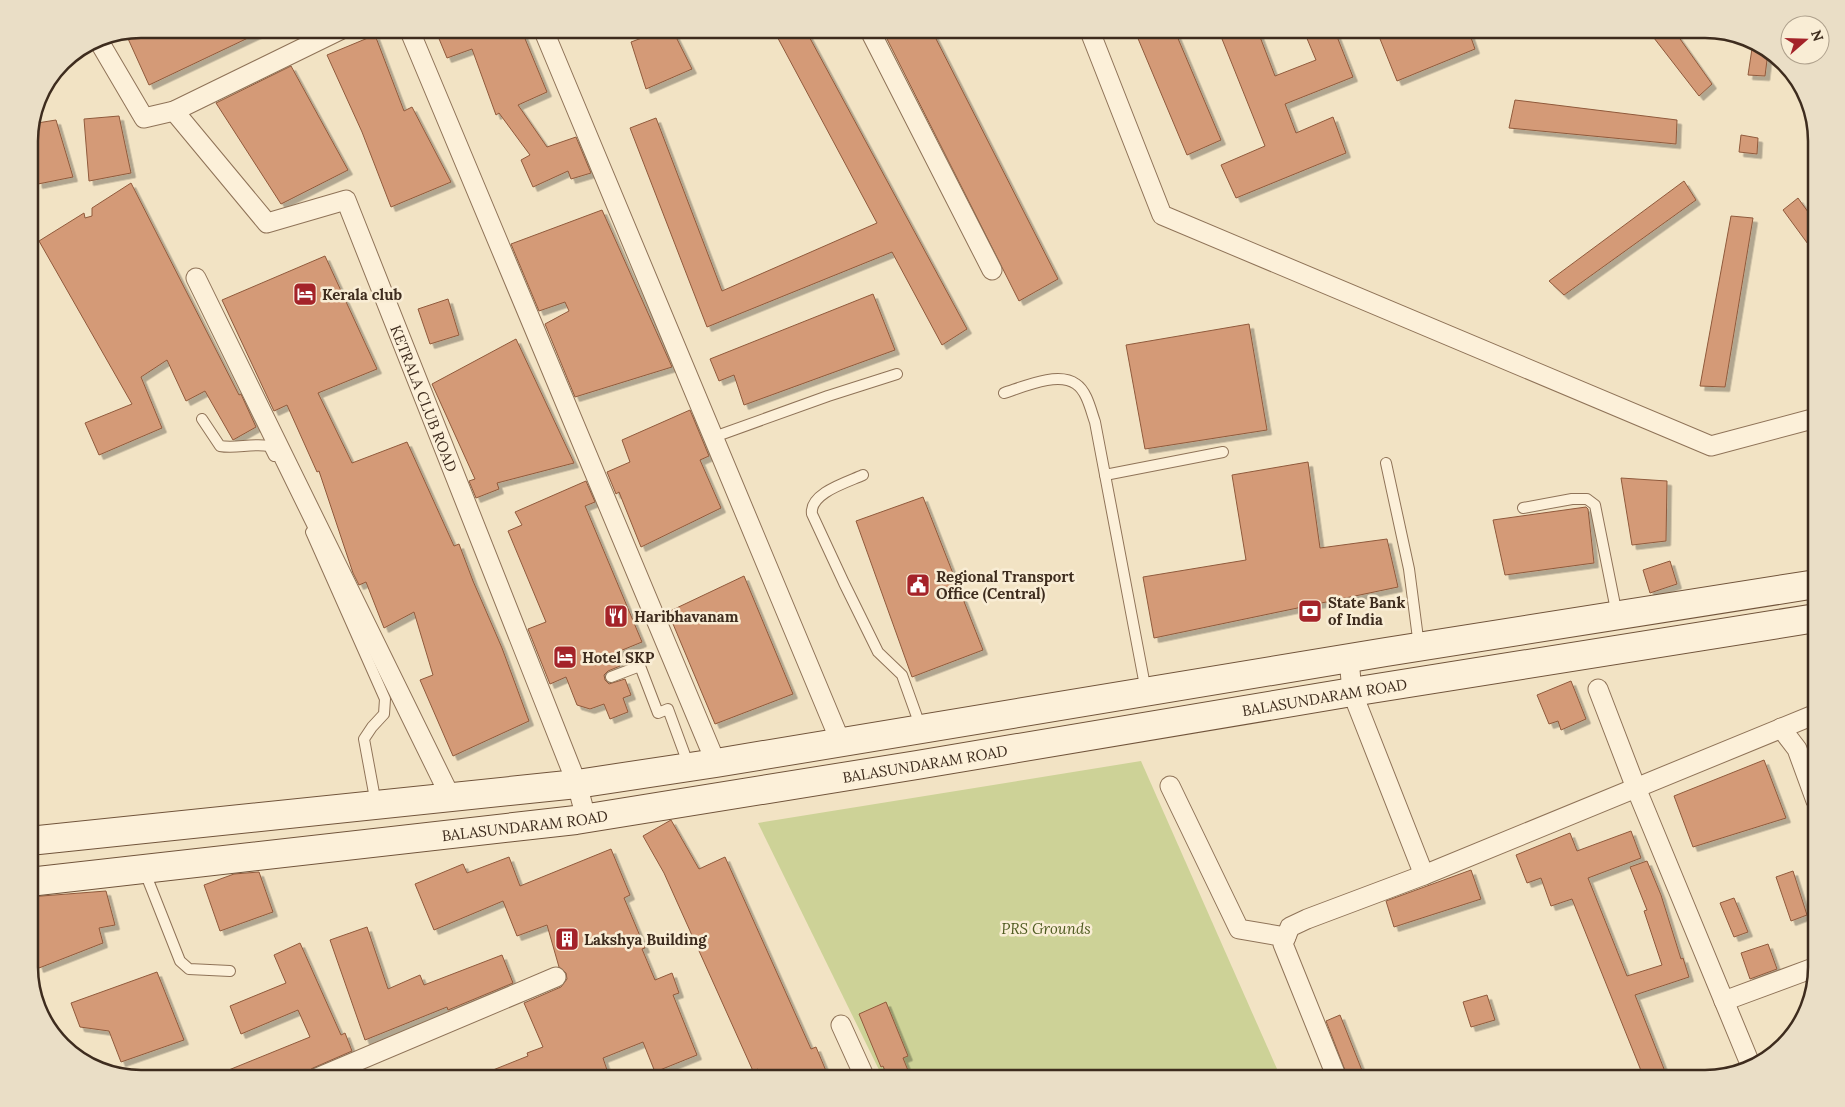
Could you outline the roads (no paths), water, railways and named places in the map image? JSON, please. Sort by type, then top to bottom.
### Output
[{"type":"main road","points":[[38,840],[577,784],[841,743],[1349,658],[1808,585]]},
{"type":"main road","name":"BALASUNDARAM ROAD","points":[[38,881],[586,818],[1808,619]]},
{"type":"main road","points":[[916,730],[917,765]]},
{"type":"street","points":[[102,45],[144,118],[174,111],[324,38]]},
{"type":"street","points":[[413,38],[716,763]]},
{"type":"street","points":[[547,38],[841,743]]},
{"type":"street","points":[[874,38],[992,270]]},
{"type":"street","points":[[1093,38],[1162,216],[1711,446],[1807,420]]},
{"type":"street","name":"KETRALA CLUB ROAD","points":[[174,111],[267,223],[346,200],[577,784]]},
{"type":"street","points":[[196,278],[451,798]]},
{"type":"street","points":[[1349,658],[1352,692],[1424,874]]},
{"type":"street","points":[[1598,689],[1636,788],[1748,1060]]},
{"type":"street","points":[[1334,1070],[1283,944],[1290,928],[1307,919],[1424,874],[1808,717]]},
{"type":"street","points":[[1781,728],[1797,749],[1808,778]]},
{"type":"street","points":[[577,784],[586,818]]},
{"type":"street","points":[[1170,786],[1239,929],[1286,937]]},
{"type":"street","points":[[1724,1001],[1808,970]]},
{"type":"street","points":[[336,1070],[556,977]]},
{"type":"street","points":[[841,1025],[861,1070]]},
{"type":"lane","points":[[714,437],[828,396],[897,374]]},
{"type":"lane","points":[[1004,393],[1045,380],[1060,379],[1076,384],[1085,396],[1095,422],[1106,475],[1146,692]]},
{"type":"lane","points":[[202,419],[220,446],[229,448],[256,444],[270,446],[303,513],[385,699],[384,714],[372,727],[364,740],[377,805]]},
{"type":"lane","points":[[1106,475],[1223,452]]},
{"type":"lane","points":[[1386,462],[1408,569],[1419,647]]},
{"type":"lane","points":[[863,475],[824,492],[815,501],[812,514],[878,652],[902,675],[916,730]]},
{"type":"lane","points":[[1523,508],[1572,499],[1587,499],[1595,505],[1617,616]]},
{"type":"lane","points":[[612,677],[640,666],[658,714],[668,709],[690,767]]},
{"type":"lane","points":[[143,870],[180,962],[189,969],[230,971]]},
{"type":"place","name":"Kerala club","points":[[305,294]]},
{"type":"place","name":"Regional Transport Office (Central)","points":[[918,585]]},
{"type":"place","name":"State Bank of India","points":[[1310,611]]},
{"type":"place","name":"Haribhavanam","points":[[616,616]]},
{"type":"place","name":"Hotel SKP","points":[[565,657]]},
{"type":"place","name":"Lakshya Building","points":[[567,939]]},
{"type":"park label","name":"PRS Grounds","points":[[1046,928]]}]
